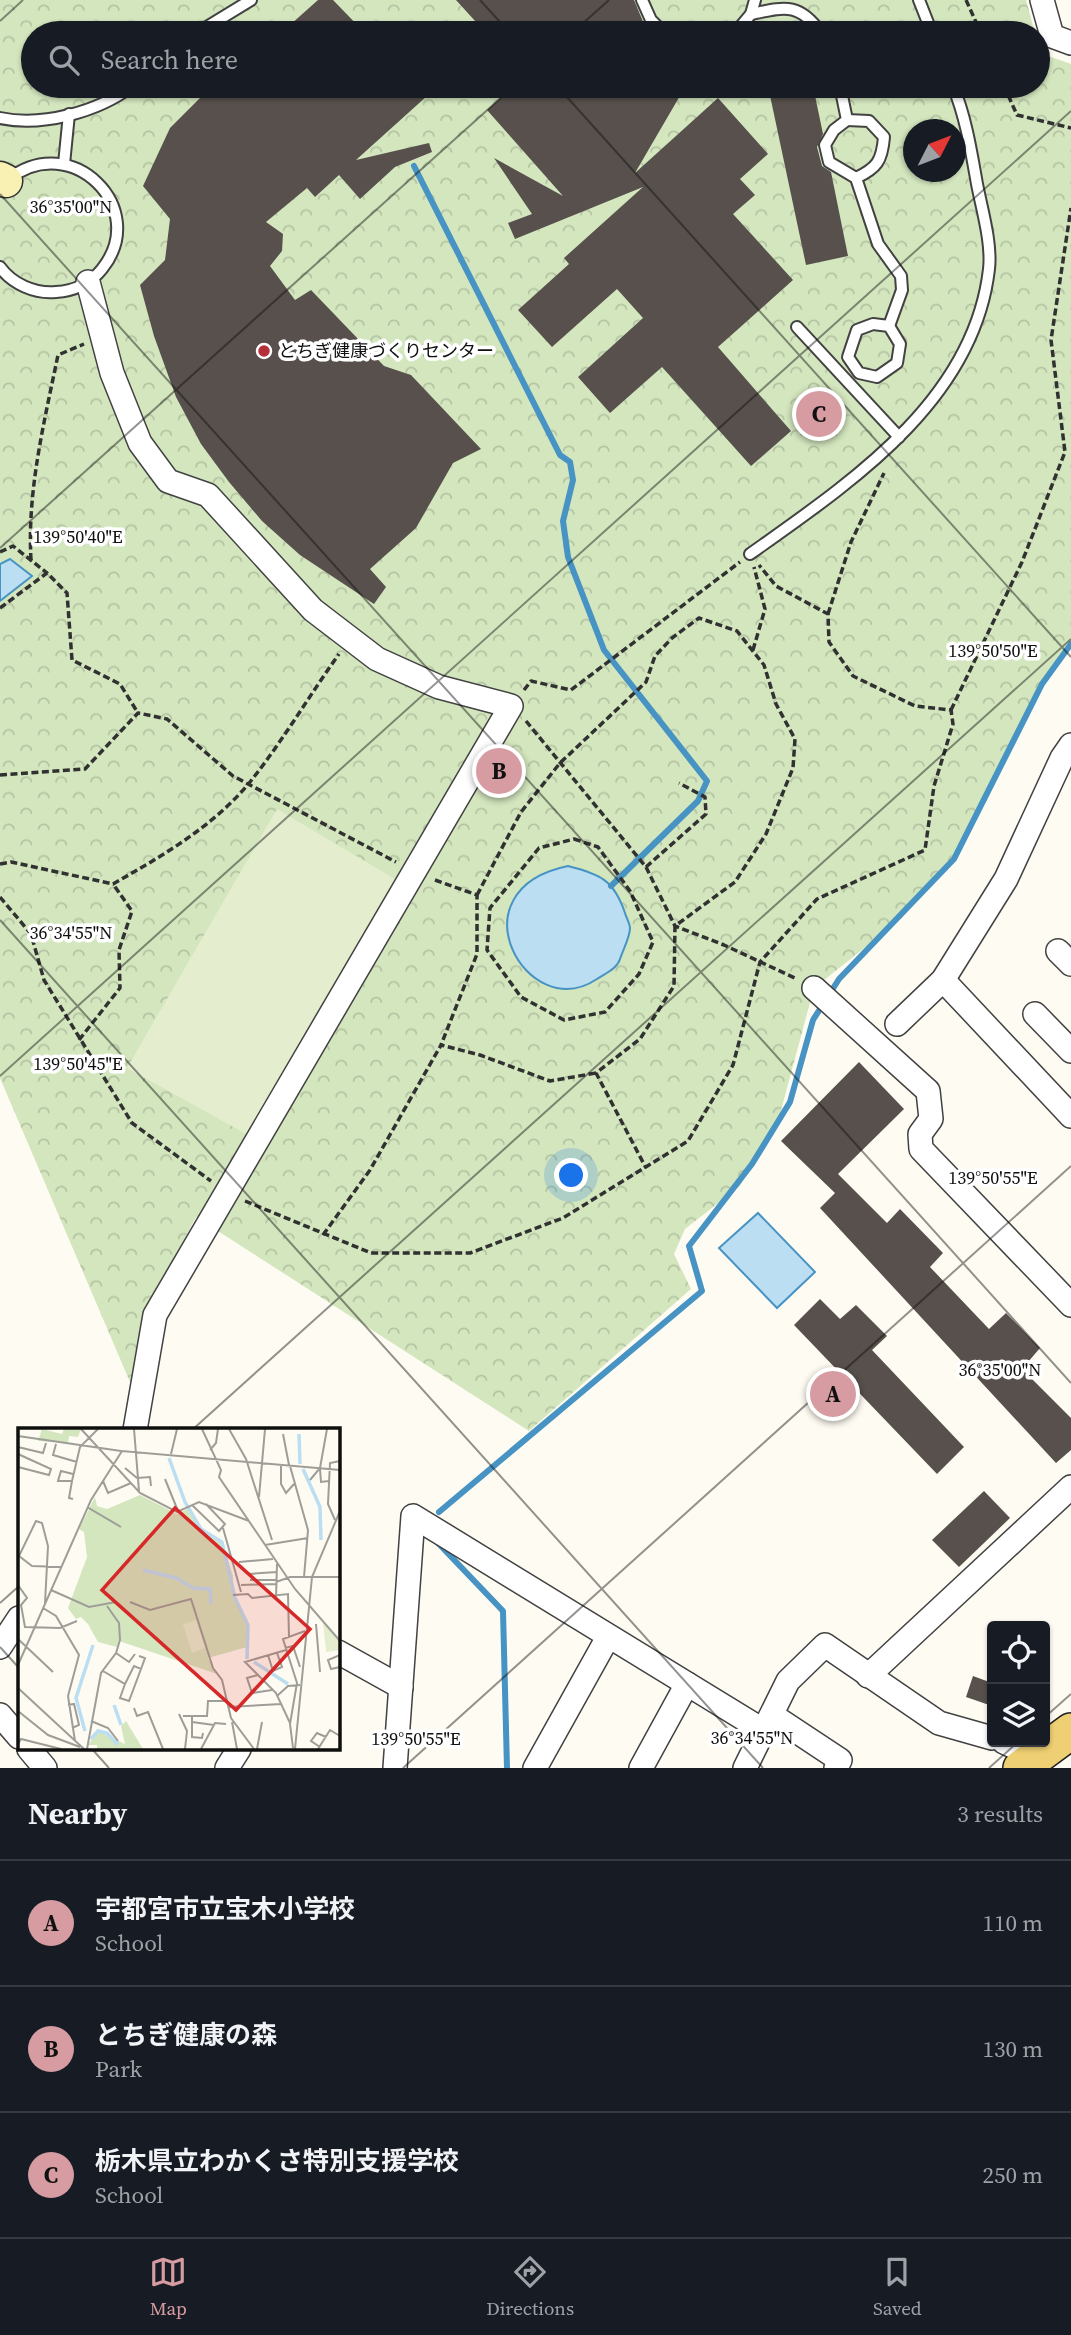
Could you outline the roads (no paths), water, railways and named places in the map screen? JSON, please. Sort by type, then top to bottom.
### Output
[{"type":"main road","points":[[1028,1763],[1071,1731]]},
{"type":"street","points":[[1042,0],[1048,21]]},
{"type":"street","points":[[1050,29],[1052,36],[1070,41]]},
{"type":"street","points":[[88,282],[112,373],[140,443],[168,481],[208,495],[313,610],[377,659],[439,687],[518,713],[414,872],[155,1315],[135,1428]]},
{"type":"street","points":[[897,1024],[943,980],[1006,879],[1071,745]]},
{"type":"street","points":[[943,980],[1071,1116]]},
{"type":"street","points":[[814,988],[928,1091],[931,1119],[920,1134],[921,1149],[1071,1305]]},
{"type":"street","points":[[1035,1014],[1071,1051]]},
{"type":"street","points":[[867,1676],[1071,1487]]},
{"type":"street","points":[[394,1768],[413,1516],[687,1684],[840,1760],[836,1768]]},
{"type":"street","points":[[535,1768],[608,1637]]},
{"type":"street","points":[[745,1768],[788,1681],[825,1645],[939,1723],[987,1737]]},
{"type":"street","points":[[340,1653],[401,1687]]},
{"type":"street","points":[[641,1768],[687,1684]]},
{"type":"street","points":[[0,1715],[18,1736]]},
{"type":"street","points":[[1010,1747],[1028,1763]]},
{"type":"street","points":[[30,1750],[45,1768]]},
{"type":"street","points":[[227,1768],[238,1750]]},
{"type":"lane","points":[[217,21],[251,0]]},
{"type":"lane","points":[[642,0],[652,21]]},
{"type":"lane","points":[[745,21],[751,14],[755,0]]},
{"type":"lane","points":[[919,0],[927,21]]},
{"type":"lane","points":[[751,14],[787,7],[806,14],[812,21]]},
{"type":"lane","points":[[0,118],[38,121],[69,114],[111,98]]},
{"type":"lane","points":[[842,98],[846,120]]},
{"type":"lane","points":[[750,554],[818,506],[900,437],[919,417],[951,372],[978,325],[989,266],[964,112],[958,98]]},
{"type":"lane","points":[[64,164],[69,114]]},
{"type":"lane","points":[[856,178],[876,169],[883,154],[884,137],[869,121],[846,120],[834,130],[825,145],[829,162],[856,178],[878,244],[901,276],[902,290],[889,326]]},
{"type":"lane","points":[[0,267],[13,281],[40,292],[63,292],[88,282],[108,261],[114,249],[115,213],[101,185],[84,171],[64,164],[28,167],[2,183]]},
{"type":"lane","points":[[873,324],[889,326],[900,344],[897,363],[877,377],[859,373],[848,357],[857,330],[873,324]]},
{"type":"lane","points":[[797,327],[900,437]]},
{"type":"water","points":[[10,559],[32,576],[0,601],[0,564]]},
{"type":"water","points":[[568,866],[589,872],[611,886],[621,902],[630,928],[619,962],[597,979],[571,989],[546,985],[526,970],[512,949],[507,925],[513,900],[533,880]]},
{"type":"water","points":[[758,1213],[815,1272],[777,1308],[719,1248]]},
{"type":"waterway","points":[[414,166],[560,455],[570,462],[573,480],[563,521],[568,557],[604,650],[707,781],[698,801],[611,886]]},
{"type":"waterway","points":[[439,1512],[702,1291],[689,1246],[752,1164],[790,1102],[813,1020],[839,979],[954,859],[1042,684],[1071,644]]},
{"type":"waterway","points":[[438,1543],[503,1611],[507,1768]]},
{"type":"place","name":"とちぎ健康づくりセンター","points":[[264,351]]},
{"type":"place","name":"栃木県立わかくさ特別支援学校","points":[[819,414]]},
{"type":"place","name":"とちぎ健康の森","points":[[499,771]]},
{"type":"place","name":"宇都宮市立宝木小学校","points":[[833,1394]]}]
